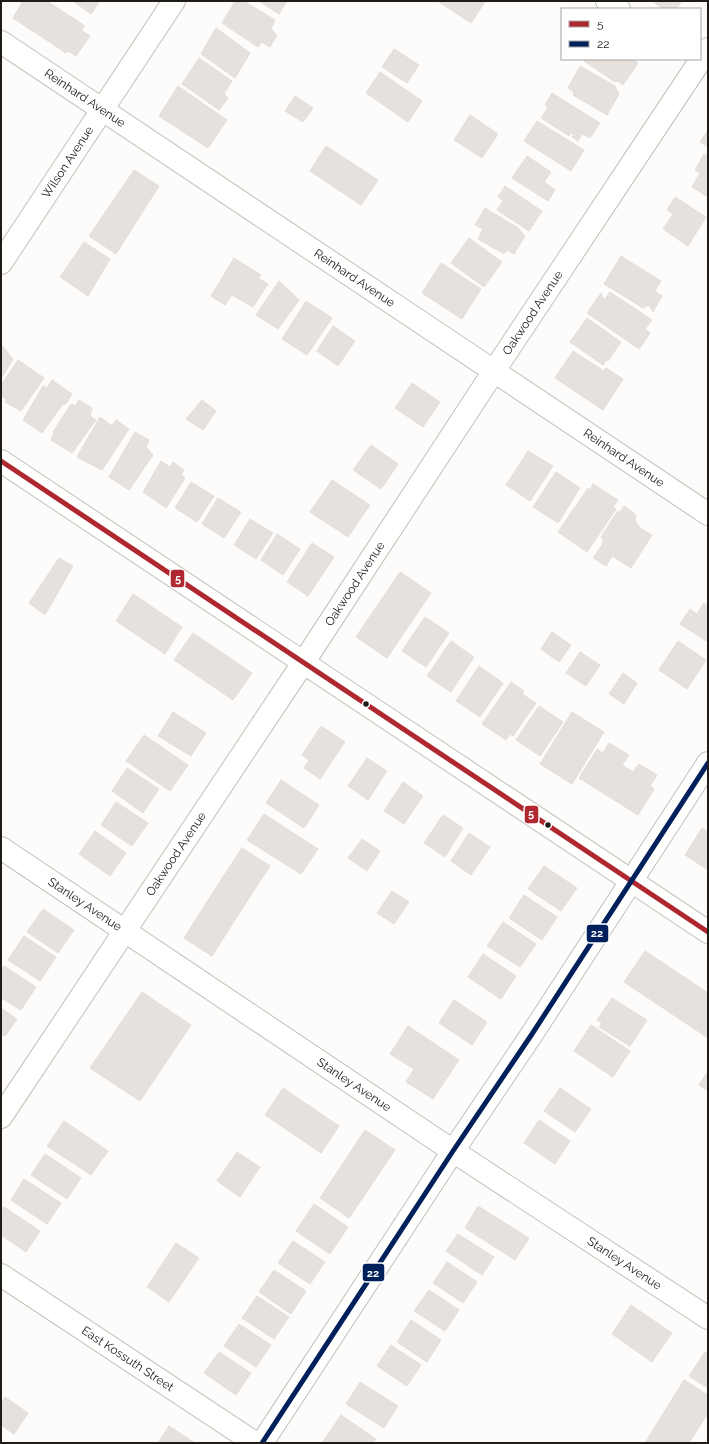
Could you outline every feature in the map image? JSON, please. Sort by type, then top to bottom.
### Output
[{"type":"street","name":"Wilson Avenue","points":[[1,263],[174,1]]},
{"type":"street","points":[[607,1],[618,8]]},
{"type":"street","name":"Reinhard Avenue","points":[[1,42],[708,514]]},
{"type":"street","name":"Oakwood Avenue","points":[[1,1117],[303,663],[494,371],[703,59]]},
{"type":"street","points":[[1,461],[708,932]]},
{"type":"street","points":[[262,1443],[453,1151],[532,1034],[708,763]]},
{"type":"street","name":"Stanley Avenue","points":[[1,848],[453,1151],[708,1318]]},
{"type":"street","name":"East Kossuth Street","points":[[1,1275],[255,1443]]},
{"type":"building","points":[[23,1],[47,1],[85,26],[81,30],[90,36],[76,56],[68,51],[66,53],[13,18]]},
{"type":"building","points":[[73,1],[100,1],[91,14]]},
{"type":"building","points":[[235,1],[244,1],[275,20],[271,29],[277,35],[270,47],[262,42],[258,47],[222,23]]},
{"type":"building","points":[[259,1],[287,1],[279,14]]},
{"type":"building","points":[[652,1],[682,1],[677,8],[662,8]]},
{"type":"building","points":[[439,2],[485,2],[471,23]]},
{"type":"building","points":[[216,28],[250,53],[235,78],[201,54]]},
{"type":"building","points":[[394,49],[419,65],[407,83],[382,67]]},
{"type":"building","points":[[199,58],[232,81],[224,94],[228,98],[219,110],[182,84]]},
{"type":"building","points":[[582,60],[634,60],[638,63],[623,85],[618,81],[615,82]]},
{"type":"building","points":[[580,66],[615,86],[619,94],[607,115],[573,95],[574,92],[568,88]]},
{"type":"building","points":[[380,72],[422,101],[408,122],[366,93]]},
{"type":"building","points":[[178,86],[227,120],[208,148],[159,116]]},
{"type":"building","points":[[552,93],[600,123],[590,138],[582,134],[578,141],[572,137],[574,135],[571,133],[569,136],[541,118],[548,107],[545,105]]},
{"type":"building","points":[[295,96],[313,108],[303,122],[285,111]]},
{"type":"building","points":[[470,115],[498,134],[482,158],[454,140]]},
{"type":"building","points":[[537,121],[584,150],[571,171],[524,141]]},
{"type":"building","points":[[708,130],[708,147],[700,142]]},
{"type":"building","points":[[326,146],[378,180],[361,205],[310,171]]},
{"type":"building","points":[[704,154],[708,156],[708,197],[692,187],[700,173],[695,170]]},
{"type":"building","points":[[527,156],[551,172],[544,182],[555,190],[548,201],[512,178]]},
{"type":"building","points":[[134,170],[159,186],[116,254],[89,236]]},
{"type":"building","points":[[505,186],[542,211],[529,231],[497,210],[503,201],[498,197]]},
{"type":"building","points":[[675,197],[706,217],[688,246],[663,229],[673,214],[667,210]]},
{"type":"building","points":[[485,208],[518,228],[525,236],[514,254],[507,250],[504,254],[478,239],[483,229],[475,225]]},
{"type":"building","points":[[469,238],[502,262],[484,287],[451,263]]},
{"type":"building","points":[[84,242],[110,259],[88,296],[60,277]]},
{"type":"building","points":[[621,256],[661,281],[655,291],[662,296],[653,312],[649,305],[643,308],[604,284]]},
{"type":"building","points":[[234,258],[261,275],[258,278],[268,284],[253,307],[232,295],[225,305],[211,296]]},
{"type":"building","points":[[441,263],[481,289],[462,319],[422,293]]},
{"type":"building","points":[[279,281],[299,300],[278,329],[256,315]]},
{"type":"building","points":[[610,292],[652,320],[645,329],[650,333],[639,349],[587,313],[601,293],[604,300]]},
{"type":"building","points":[[306,301],[332,318],[307,355],[282,339]]},
{"type":"building","points":[[587,318],[621,342],[608,361],[606,360],[603,365],[570,342]]},
{"type":"building","points":[[333,326],[355,341],[338,366],[317,351]]},
{"type":"building","points":[[1,344],[13,359],[1,379]]},
{"type":"building","points":[[573,351],[604,371],[606,368],[623,379],[603,410],[555,378]]},
{"type":"building","points":[[18,360],[44,378],[21,411],[5,402],[6,399],[1,396],[1,385]]},
{"type":"building","points":[[52,380],[72,394],[66,404],[63,404],[42,433],[23,420],[43,386],[47,388]]},
{"type":"building","points":[[412,383],[440,402],[423,427],[395,408]]},
{"type":"building","points":[[79,400],[92,408],[90,416],[96,420],[72,453],[51,440],[54,434],[53,432],[71,404],[75,406]]},
{"type":"building","points":[[202,400],[216,411],[203,430],[186,419]]},
{"type":"building","points":[[100,417],[112,426],[116,420],[129,429],[102,470],[77,457]]},
{"type":"building","points":[[135,432],[149,440],[146,447],[153,455],[129,490],[109,477]]},
{"type":"building","points":[[371,445],[398,464],[381,489],[353,470]]},
{"type":"building","points":[[528,451],[553,466],[530,501],[506,485]]},
{"type":"building","points":[[161,461],[170,467],[173,462],[184,470],[181,475],[185,478],[166,508],[143,492]]},
{"type":"building","points":[[556,472],[580,488],[558,523],[533,507]]},
{"type":"building","points":[[332,480],[370,505],[348,537],[310,512]]},
{"type":"building","points":[[191,482],[214,496],[197,522],[175,508]]},
{"type":"building","points":[[593,484],[618,500],[613,507],[616,509],[587,552],[558,532],[588,488],[590,490]]},
{"type":"building","points":[[218,498],[241,512],[224,538],[202,524]]},
{"type":"building","points":[[624,506],[634,513],[636,517],[635,521],[640,528],[652,535],[631,568],[612,556],[606,566],[593,558],[602,545],[603,539],[601,537],[617,512],[620,512]]},
{"type":"building","points":[[250,519],[273,533],[256,559],[234,545]]},
{"type":"building","points":[[277,534],[300,549],[283,575],[261,560]]},
{"type":"building","points":[[312,543],[334,557],[308,596],[287,582]]},
{"type":"building","points":[[59,558],[73,566],[45,615],[29,603]]},
{"type":"building","points":[[400,572],[431,593],[387,658],[356,637]]},
{"type":"building","points":[[133,594],[182,627],[165,654],[116,621]]},
{"type":"building","points":[[704,603],[708,606],[708,642],[680,624],[690,609],[697,614]]},
{"type":"building","points":[[425,617],[449,633],[426,667],[402,651]]},
{"type":"building","points":[[552,632],[571,645],[559,662],[541,649]]},
{"type":"building","points":[[193,633],[252,673],[233,700],[174,660]]},
{"type":"building","points":[[451,641],[474,657],[451,692],[427,676]]},
{"type":"building","points":[[678,641],[706,660],[687,689],[659,670]]},
{"type":"building","points":[[580,652],[600,665],[586,686],[566,673]]},
{"type":"building","points":[[479,666],[503,683],[480,717],[456,701]]},
{"type":"building","points":[[623,673],[637,683],[624,704],[609,694]]},
{"type":"building","points":[[511,682],[524,691],[522,694],[536,703],[513,736],[510,734],[506,740],[482,724]]},
{"type":"building","points":[[539,706],[563,722],[540,756],[516,740]]},
{"type":"building","points":[[173,712],[206,733],[191,756],[158,736]]},
{"type":"building","points":[[572,712],[604,732],[572,784],[540,764]]},
{"type":"building","points":[[321,726],[345,742],[320,779],[304,768],[309,760],[302,755]]},
{"type":"building","points":[[144,735],[188,765],[170,791],[126,761]]},
{"type":"building","points":[[609,743],[629,755],[622,765],[633,772],[639,764],[657,775],[650,786],[654,789],[638,815],[579,778],[597,749],[603,753]]},
{"type":"building","points":[[367,758],[387,771],[368,800],[348,786]]},
{"type":"building","points":[[127,768],[159,789],[143,813],[112,791]]},
{"type":"building","points":[[281,780],[319,805],[304,828],[266,803]]},
{"type":"building","points":[[403,782],[423,796],[404,824],[384,811]]},
{"type":"building","points":[[116,802],[148,823],[132,846],[101,825]]},
{"type":"building","points":[[264,814],[318,849],[301,874],[247,840]]},
{"type":"building","points":[[443,815],[463,828],[445,857],[424,843]]},
{"type":"building","points":[[702,828],[708,832],[708,870],[685,855]]},
{"type":"building","points":[[95,831],[126,853],[110,876],[79,854]]},
{"type":"building","points":[[469,833],[490,847],[471,875],[451,861]]},
{"type":"building","points":[[362,839],[380,851],[367,871],[348,858]]},
{"type":"building","points":[[242,848],[270,866],[251,895],[223,877]]},
{"type":"building","points":[[544,866],[577,888],[561,911],[528,889]]},
{"type":"building","points":[[223,877],[251,895],[231,926],[203,908]]},
{"type":"building","points":[[392,891],[409,902],[394,924],[377,913]]},
{"type":"building","points":[[524,895],[557,917],[542,940],[509,918]]},
{"type":"building","points":[[203,908],[231,926],[212,956],[184,938]]},
{"type":"building","points":[[43,909],[74,930],[58,953],[27,932]]},
{"type":"building","points":[[503,922],[536,944],[520,967],[487,946]]},
{"type":"building","points":[[24,936],[56,957],[40,981],[8,960]]},
{"type":"building","points":[[645,951],[708,993],[708,1038],[624,982]]},
{"type":"building","points":[[483,954],[516,976],[501,999],[468,977]]},
{"type":"building","points":[[4,966],[36,987],[21,1010],[1,998],[1,971]]},
{"type":"building","points":[[142,992],[191,1025],[140,1101],[90,1068]]},
{"type":"building","points":[[612,998],[647,1020],[630,1046],[599,1027],[602,1023],[597,1020]]},
{"type":"building","points":[[454,1000],[487,1022],[472,1045],[439,1023]]},
{"type":"building","points":[[1,1008],[17,1019],[5,1036],[1,1034]]},
{"type":"building","points":[[591,1025],[630,1051],[613,1077],[574,1051]]},
{"type":"building","points":[[408,1026],[459,1060],[433,1099],[406,1082],[414,1069],[390,1054]]},
{"type":"building","points":[[708,1071],[708,1091],[699,1085]]},
{"type":"building","points":[[283,1088],[339,1126],[321,1153],[265,1115]]},
{"type":"building","points":[[560,1088],[591,1109],[575,1132],[544,1111]]},
{"type":"building","points":[[539,1120],[570,1141],[555,1164],[524,1143]]},
{"type":"building","points":[[64,1121],[108,1151],[91,1175],[47,1146]]},
{"type":"building","points":[[365,1130],[395,1150],[349,1218],[320,1198]]},
{"type":"building","points":[[237,1152],[260,1167],[240,1197],[217,1181]]},
{"type":"building","points":[[45,1154],[81,1178],[67,1199],[31,1175]]},
{"type":"building","points":[[24,1179],[61,1203],[47,1224],[11,1200]]},
{"type":"building","points":[[314,1204],[348,1227],[330,1254],[296,1231]]},
{"type":"building","points":[[478,1206],[529,1238],[515,1260],[465,1228]]},
{"type":"building","points":[[4,1207],[40,1231],[26,1252],[1,1235],[1,1211]]},
{"type":"building","points":[[458,1234],[494,1257],[482,1275],[446,1251]]},
{"type":"building","points":[[293,1241],[325,1262],[310,1284],[278,1263]]},
{"type":"building","points":[[176,1243],[199,1258],[169,1302],[147,1287]]},
{"type":"building","points":[[447,1262],[477,1282],[463,1303],[433,1283]]},
{"type":"building","points":[[274,1270],[306,1291],[291,1314],[259,1292]]},
{"type":"building","points":[[429,1290],[459,1310],[445,1331],[414,1311]]},
{"type":"building","points":[[257,1296],[289,1317],[274,1339],[242,1318]]},
{"type":"building","points":[[631,1305],[672,1333],[652,1362],[612,1334]]},
{"type":"building","points":[[411,1320],[441,1340],[427,1362],[397,1342]]},
{"type":"building","points":[[239,1324],[271,1345],[256,1367],[224,1346]]},
{"type":"building","points":[[391,1345],[421,1365],[407,1386],[377,1366]]},
{"type":"building","points":[[219,1352],[251,1373],[236,1395],[204,1373]]},
{"type":"building","points":[[705,1352],[708,1354],[708,1388],[689,1376]]},
{"type":"building","points":[[684,1380],[708,1395],[708,1413],[689,1443],[645,1443]]},
{"type":"building","points":[[360,1382],[398,1406],[384,1428],[346,1404]]},
{"type":"building","points":[[5,1397],[28,1413],[14,1434],[1,1425],[1,1403]]},
{"type":"building","points":[[341,1415],[376,1439],[373,1443],[322,1443]]},
{"type":"building","points":[[169,1426],[195,1443],[158,1443]]},
{"type":"transit line","name":"5","points":[[1,461],[708,932]]},
{"type":"transit line","name":"22","points":[[262,1443],[453,1151],[532,1034],[708,763]]}]
